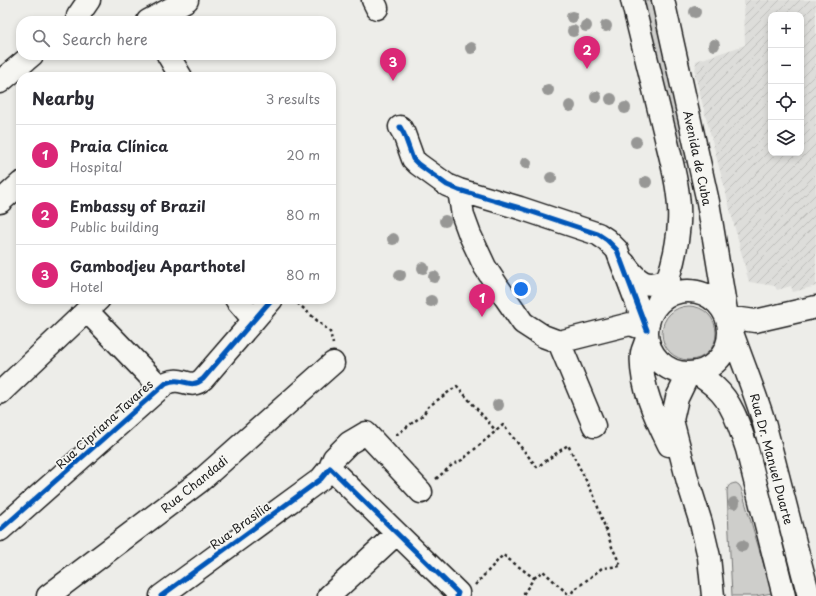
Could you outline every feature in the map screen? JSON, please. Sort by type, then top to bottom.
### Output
[{"type":"street","points":[[157,16],[186,0]]},
{"type":"street","points":[[632,0],[673,168],[678,200],[679,222],[676,249],[669,279],[649,320],[642,352],[642,364],[647,392],[663,432],[688,482]]},
{"type":"street","name":"Avenida de Cuba","points":[[663,0],[708,202],[728,321]]},
{"type":"street","points":[[0,82],[26,60]]},
{"type":"street","points":[[171,60],[178,72]]},
{"type":"street","points":[[400,127],[404,134],[410,153],[418,164],[447,185],[598,234],[607,240],[616,250],[620,258],[653,354],[662,364],[677,372],[693,373],[710,367],[721,357],[729,340],[728,321],[723,310],[715,300],[696,292],[682,292],[674,293],[657,305]]},
{"type":"street","points":[[0,202],[16,188]]},
{"type":"street","points":[[459,190],[463,216],[485,267],[524,323],[543,336],[559,342],[630,324],[647,334]]},
{"type":"street","points":[[620,258],[633,276],[646,284],[655,285],[669,279]]},
{"type":"street","points":[[240,304],[254,320]]},
{"type":"street","name":"Rua Cipriana Tavares","points":[[0,530],[166,383],[172,380],[178,380],[192,385],[198,384],[268,304]]},
{"type":"street","points":[[0,393],[93,305],[161,388]]},
{"type":"street","points":[[728,321],[755,321],[816,307]]},
{"type":"street","name":"Rua Dr. Manuel Duarte","points":[[728,321],[747,369],[763,419],[808,596]]},
{"type":"street","points":[[559,342],[594,426]]},
{"type":"street","name":"Rua Chandadi","points":[[48,596],[199,482],[333,363]]},
{"type":"street","points":[[693,373],[676,398],[672,420],[688,482],[701,523],[709,558],[714,596]]},
{"type":"street","name":"Rua Dr. Manuel Duarte","points":[[693,373],[716,388],[725,398],[735,417],[747,449],[784,596]]},
{"type":"street","name":"Rua Brasilia","points":[[161,596],[321,479],[330,468],[334,458],[349,443],[366,433],[379,447]]},
{"type":"street","points":[[379,447],[421,492]]},
{"type":"street","points":[[330,468],[458,593],[464,592]]},
{"type":"street","points":[[329,596],[396,534]]},
{"type":"path","points":[[299,304],[330,332],[333,342],[333,363]]},
{"type":"path","points":[[379,447],[423,415],[428,407],[457,386],[496,431]]},
{"type":"path","points":[[421,492],[452,465],[462,460],[503,425],[537,467],[568,445],[594,496],[612,548],[621,566],[602,568],[573,591],[570,596],[543,571],[534,578],[522,596]]},
{"type":"path","points":[[464,592],[503,555],[534,578]]},
{"type":"shaded area","points":[[643,0],[651,0],[688,162],[681,163]]},
{"type":"shaded area","points":[[744,0],[816,0],[816,286],[793,292],[791,286],[777,290],[775,286],[749,282],[695,75],[696,61],[745,45]]},
{"type":"shaded area","points":[[684,306],[694,306],[704,310],[712,318],[716,328],[716,338],[712,348],[704,356],[694,360],[684,360],[674,356],[666,348],[662,338],[662,328],[666,318],[674,310]]},
{"type":"shaded area","points":[[736,483],[741,488],[772,593],[756,596],[732,596],[727,491],[730,485]]},
{"type":"cycle path","points":[[400,127],[413,159],[447,185],[598,234],[607,240],[617,250],[647,330]]},
{"type":"cycle path","points":[[0,530],[166,383],[177,381],[194,384],[203,379],[268,304]]},
{"type":"cycle path","points":[[161,596],[321,479],[330,468],[458,593],[457,596]]},
{"type":"place","name":"Embassy of Brazil","points":[[587,69]]},
{"type":"place","name":"Gambodjeu Aparthotel","points":[[393,81]]},
{"type":"place","name":"Praia Clínica","points":[[482,317]]}]
